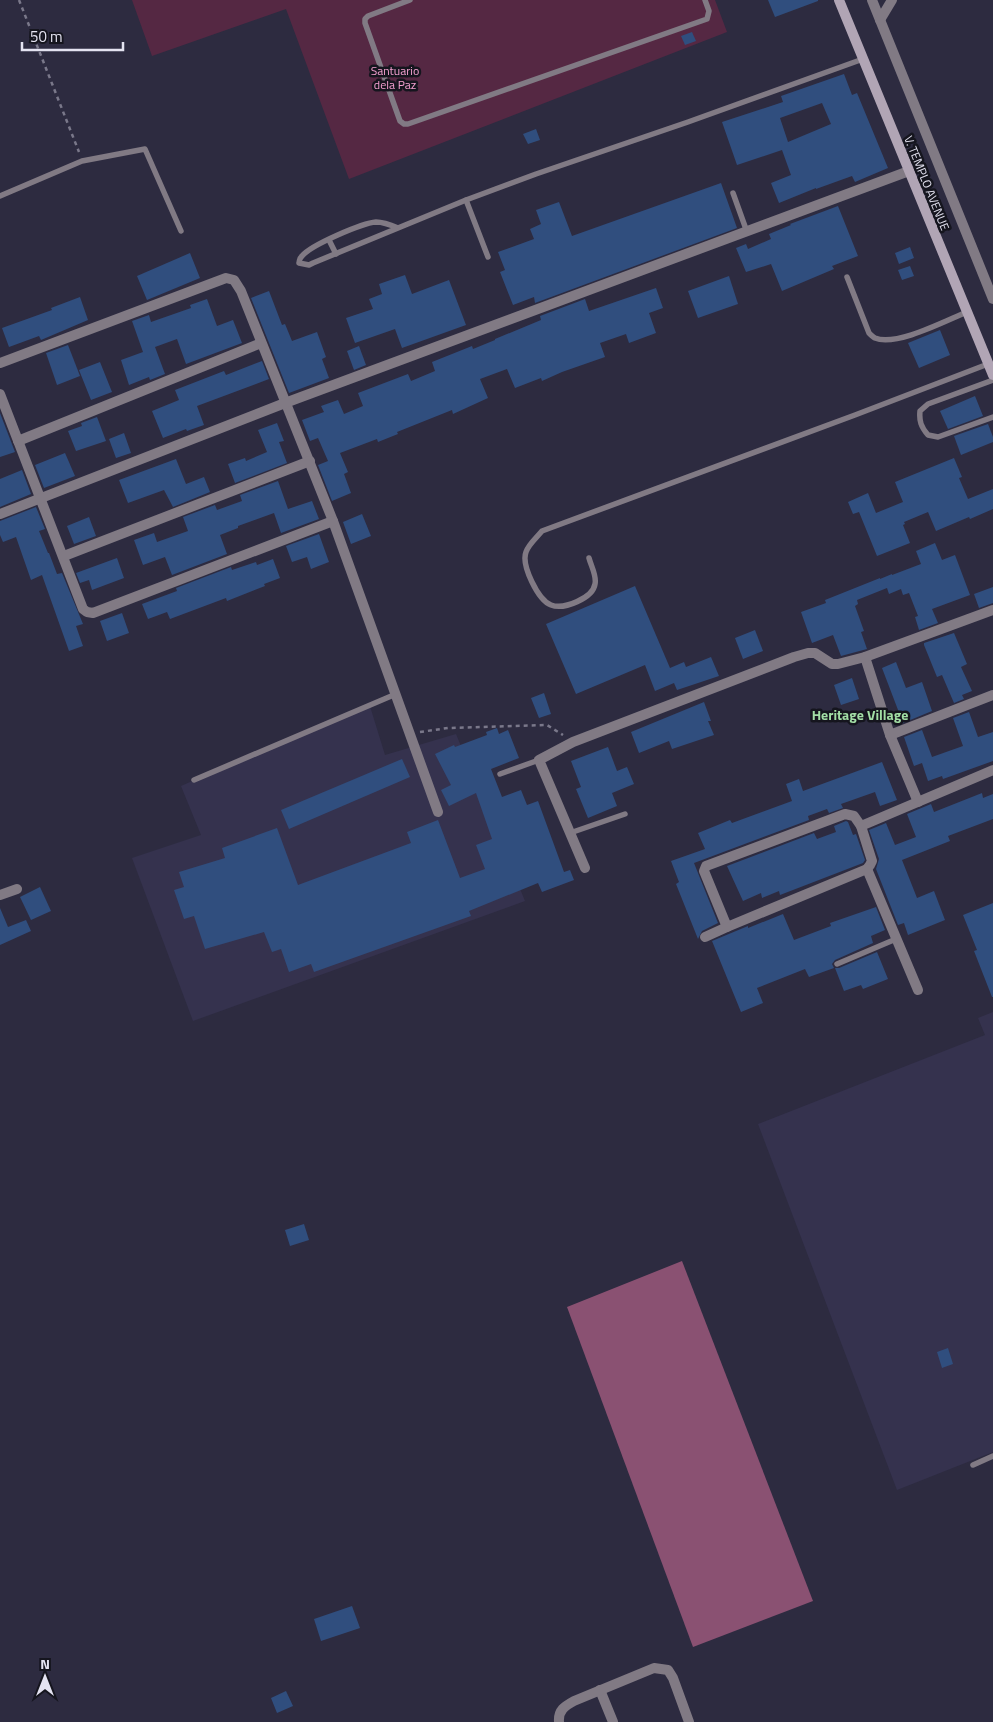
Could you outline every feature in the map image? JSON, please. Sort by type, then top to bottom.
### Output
[{"type":"main road","name":"V. TEMPLO AVENUE","points":[[839,0],[993,374]]},
{"type":"street","points":[[872,0],[993,299]]},
{"type":"street","points":[[880,20],[892,0]]},
{"type":"street","points":[[0,514],[285,403],[909,171]]},
{"type":"street","points":[[0,363],[226,278],[234,280],[241,291],[260,343],[310,461],[438,812]]},
{"type":"street","points":[[18,441],[260,343]]},
{"type":"street","points":[[0,394],[86,612],[93,613],[333,521]]},
{"type":"street","points":[[64,556],[310,461]]},
{"type":"street","points":[[585,868],[539,760],[573,742],[801,654],[815,653],[832,664],[838,664],[993,610]]},
{"type":"street","points":[[865,656],[890,735],[918,802]]},
{"type":"street","points":[[890,735],[993,695]]},
{"type":"street","points":[[861,826],[993,770]]},
{"type":"street","points":[[706,937],[727,926],[867,869],[872,860],[861,826],[854,816],[845,814],[706,866],[704,871],[727,926]]},
{"type":"street","points":[[867,869],[918,990]]},
{"type":"street","points":[[0,895],[17,889]]},
{"type":"street","points":[[559,1722],[560,1712],[563,1707],[574,1700],[654,1668],[668,1670],[673,1678],[689,1722]]},
{"type":"street","points":[[600,1690],[612,1722]]},
{"type":"lane","points":[[410,0],[368,16],[365,19],[400,121],[404,124],[707,19],[709,11],[705,0]]},
{"type":"lane","points":[[398,228],[386,223],[375,222],[362,225],[310,249],[301,257],[299,263],[308,265],[336,254],[466,200],[536,174],[863,59]]},
{"type":"lane","points":[[0,196],[82,161],[145,149],[181,231]]},
{"type":"lane","points":[[733,193],[747,232]]},
{"type":"lane","points":[[466,200],[488,257]]},
{"type":"lane","points":[[329,240],[336,254]]},
{"type":"lane","points":[[847,277],[869,333],[876,338],[888,340],[912,335],[967,312]]},
{"type":"lane","points":[[589,558],[596,582],[593,591],[576,602],[557,606],[551,605],[544,600],[528,573],[524,561],[526,551],[542,531],[988,364]]},
{"type":"lane","points":[[993,380],[928,404],[920,411],[919,420],[921,428],[928,435],[938,437],[993,417]]},
{"type":"lane","points":[[194,780],[396,694]]},
{"type":"lane","points":[[500,774],[539,760]]},
{"type":"lane","points":[[570,833],[625,814]]},
{"type":"lane","points":[[838,964],[896,939]]},
{"type":"lane","points":[[973,1465],[993,1456]]},
{"type":"path","points":[[19,0],[82,161]]},
{"type":"path","points":[[410,732],[448,728],[548,725],[573,742]]},
{"type":"shaded area","points":[[369,703],[385,755],[456,734],[525,901],[193,1021],[132,858],[201,835],[181,786]]},
{"type":"shaded area","points":[[993,1012],[993,1452],[897,1490],[758,1124],[985,1035],[978,1018]]},
{"type":"shaded area","points":[[682,1261],[813,1601],[693,1647],[567,1307]]},
{"type":"green space","name":"Santuario dela Paz","points":[[132,0],[715,0],[727,32],[349,179],[286,9],[152,56]]},
{"type":"building","points":[[768,0],[818,0],[818,1],[775,17]]},
{"type":"building","points":[[692,32],[696,41],[685,45],[681,36]]},
{"type":"building","points":[[844,74],[852,95],[857,93],[888,168],[855,182],[852,176],[779,203],[771,183],[791,175],[782,150],[737,165],[722,122],[783,102],[781,96]],"holes":[[[822,103],[831,124],[788,142],[780,118]]]},
{"type":"building","points":[[536,129],[540,140],[528,144],[523,134]]},
{"type":"building","points":[[721,183],[737,228],[535,303],[534,297],[513,305],[500,272],[505,270],[498,252],[534,239],[530,229],[541,224],[536,210],[559,202],[572,236]]},
{"type":"building","points":[[838,206],[858,256],[832,266],[834,269],[782,291],[771,264],[746,272],[736,248],[746,244],[748,249],[771,239],[769,234]]},
{"type":"building","points":[[910,247],[914,258],[899,264],[895,253]]},
{"type":"building","points":[[190,253],[200,278],[147,300],[137,276]]},
{"type":"building","points":[[910,266],[914,276],[902,280],[898,270]]},
{"type":"building","points":[[405,275],[412,294],[449,280],[466,325],[402,348],[395,329],[355,343],[346,318],[373,309],[369,299],[382,294],[379,284]]},
{"type":"building","points":[[729,276],[738,304],[698,318],[688,291]]},
{"type":"building","points":[[656,288],[663,308],[649,313],[656,333],[629,343],[626,334],[600,343],[605,357],[542,381],[541,378],[515,388],[507,369],[480,379],[488,398],[453,414],[452,410],[397,432],[398,434],[378,442],[377,439],[340,453],[348,472],[344,474],[351,493],[332,501],[318,465],[328,461],[318,438],[310,441],[302,420],[324,412],[321,406],[338,400],[344,414],[363,406],[358,393],[408,374],[411,381],[435,371],[432,362],[472,346],[473,349],[495,340],[541,320],[540,316],[585,299],[589,311]]},
{"type":"building","points":[[269,291],[282,325],[285,324],[292,341],[317,332],[326,357],[322,359],[329,378],[289,393],[251,298]]},
{"type":"building","points":[[80,297],[88,320],[41,340],[39,336],[9,347],[2,328],[52,310],[51,308]]},
{"type":"building","points":[[207,299],[217,326],[233,320],[242,343],[186,364],[177,339],[155,347],[165,374],[150,380],[149,377],[129,385],[121,360],[143,352],[132,321],[149,315],[151,322],[191,308],[190,305]]},
{"type":"building","points":[[940,330],[950,355],[919,368],[908,343]]},
{"type":"building","points":[[68,345],[80,376],[57,385],[46,353]]},
{"type":"building","points":[[359,346],[366,365],[354,370],[347,351]]},
{"type":"building","points":[[262,361],[269,379],[197,406],[204,425],[187,431],[186,429],[163,438],[152,411],[179,400],[175,390],[224,371],[226,375]]},
{"type":"building","points":[[100,362],[112,392],[91,400],[79,370]]},
{"type":"building","points":[[975,396],[983,416],[948,429],[940,411]]},
{"type":"building","points":[[0,413],[15,452],[0,457]]},
{"type":"building","points":[[97,417],[106,441],[76,451],[68,431],[82,426],[81,423]]},
{"type":"building","points":[[277,423],[284,441],[279,442],[287,463],[235,483],[228,464],[245,458],[246,461],[267,452],[258,430]]},
{"type":"building","points":[[988,424],[993,442],[961,455],[954,436]]},
{"type":"building","points":[[124,433],[131,453],[116,458],[109,439]]},
{"type":"building","points":[[65,453],[75,476],[44,488],[35,465]]},
{"type":"building","points":[[954,458],[962,477],[959,478],[968,499],[993,489],[993,509],[936,531],[928,512],[904,522],[905,524],[903,525],[910,543],[877,556],[859,512],[853,514],[848,502],[868,493],[876,513],[903,502],[895,482]]},
{"type":"building","points":[[176,459],[186,484],[204,477],[210,492],[173,507],[164,490],[128,503],[119,480]]},
{"type":"building","points":[[22,470],[31,494],[0,507],[0,479]]},
{"type":"building","points":[[278,481],[288,509],[312,501],[319,519],[281,533],[274,513],[238,526],[238,528],[220,535],[227,554],[172,575],[165,557],[143,565],[134,540],[154,533],[157,542],[188,531],[183,517],[215,505],[217,510],[242,501],[240,495]]},
{"type":"building","points":[[36,507],[45,529],[39,531],[57,574],[62,573],[83,624],[76,626],[83,646],[69,651],[42,575],[31,580],[16,537],[3,542],[0,535],[0,521]]},
{"type":"building","points":[[362,514],[371,536],[351,544],[343,522]]},
{"type":"building","points":[[89,517],[96,536],[74,544],[67,526]]},
{"type":"building","points":[[319,534],[329,562],[311,569],[307,557],[292,562],[286,546]]},
{"type":"building","points":[[935,543],[942,560],[955,555],[970,595],[932,609],[938,623],[919,630],[915,617],[918,616],[909,593],[903,595],[901,589],[889,594],[887,588],[857,600],[858,604],[855,606],[864,631],[861,632],[867,649],[841,656],[833,635],[812,643],[801,612],[826,603],[825,600],[880,578],[921,564],[916,551]]},
{"type":"building","points":[[117,558],[124,578],[92,590],[89,580],[80,583],[76,573]]},
{"type":"building","points":[[273,559],[280,578],[264,584],[265,586],[227,601],[226,598],[170,619],[167,612],[148,619],[142,604],[177,591],[176,588],[231,567],[232,570],[256,562],[257,565]]},
{"type":"building","points":[[635,586],[670,668],[684,662],[686,667],[711,657],[719,676],[677,690],[674,683],[655,691],[645,665],[576,694],[546,624]]},
{"type":"building","points":[[993,587],[993,603],[979,608],[974,594]]},
{"type":"building","points":[[122,613],[129,633],[107,641],[100,621]]},
{"type":"building","points":[[755,630],[763,651],[743,659],[735,638]]},
{"type":"building","points":[[954,633],[967,664],[961,667],[972,691],[962,695],[964,699],[954,703],[942,675],[937,677],[924,643]]},
{"type":"building","points":[[896,662],[906,688],[922,682],[932,711],[903,723],[882,668]]},
{"type":"building","points":[[852,678],[859,699],[841,705],[834,685]]},
{"type":"building","points":[[544,693],[551,714],[539,718],[531,698]]},
{"type":"building","points":[[704,702],[711,721],[708,721],[714,735],[672,749],[669,741],[639,753],[631,732]]},
{"type":"building","points":[[969,712],[978,737],[993,732],[993,761],[943,779],[942,776],[928,781],[922,763],[914,766],[904,737],[922,730],[932,757],[963,746],[953,718]]},
{"type":"building","points":[[497,728],[499,734],[508,730],[519,758],[491,769],[502,797],[521,790],[527,805],[538,801],[564,872],[570,870],[574,880],[542,892],[538,883],[469,911],[471,916],[314,972],[311,964],[289,972],[281,949],[272,952],[264,932],[205,949],[194,916],[184,919],[174,890],[184,887],[179,872],[225,858],[222,848],[277,828],[298,885],[411,843],[407,832],[438,820],[460,878],[485,869],[476,845],[492,839],[476,793],[449,806],[441,790],[451,785],[435,754],[454,745],[455,747],[487,735],[486,732]]},
{"type":"building","points":[[608,747],[617,771],[627,767],[634,784],[612,793],[617,806],[588,818],[576,789],[581,787],[571,761]]},
{"type":"building","points":[[402,759],[410,777],[289,829],[281,810]]},
{"type":"building","points":[[882,762],[897,800],[880,806],[875,792],[841,804],[843,808],[829,813],[827,809],[808,816],[809,820],[694,863],[718,923],[702,931],[698,939],[676,884],[679,882],[671,861],[705,849],[698,833],[730,820],[732,823],[792,801],[786,784],[799,779],[803,791]]},
{"type":"building","points":[[982,793],[983,798],[993,794],[993,819],[948,836],[950,841],[902,860],[917,898],[934,891],[945,920],[908,935],[904,923],[898,925],[876,869],[879,859],[869,830],[886,823],[895,845],[916,837],[907,814],[931,804],[934,812]]},
{"type":"building","points":[[846,821],[853,835],[856,834],[865,860],[863,863],[780,895],[779,891],[762,898],[761,893],[743,901],[727,866],[814,833],[817,839],[836,832],[834,826]]},
{"type":"building","points":[[40,887],[51,911],[31,920],[20,897]]},
{"type":"building","points":[[993,903],[992,997],[974,951],[977,950],[963,915]]},
{"type":"building","points":[[876,907],[885,930],[871,936],[873,943],[835,960],[832,964],[834,968],[809,977],[805,969],[757,988],[763,1003],[741,1012],[712,941],[783,914],[794,940],[831,926],[830,923]]},
{"type":"building","points":[[0,908],[8,927],[26,920],[31,931],[0,945]]},
{"type":"building","points":[[877,952],[888,979],[863,989],[861,985],[844,991],[835,968]]},
{"type":"building","points":[[304,1224],[309,1240],[290,1246],[285,1230]]},
{"type":"building","points":[[948,1348],[953,1364],[942,1368],[937,1352]]},
{"type":"building","points":[[352,1606],[360,1628],[321,1641],[314,1619]]},
{"type":"building","points":[[286,1691],[293,1706],[277,1713],[271,1698]]},
{"type":"district","name":"Heritage Village","points":[[860,714]]}]
